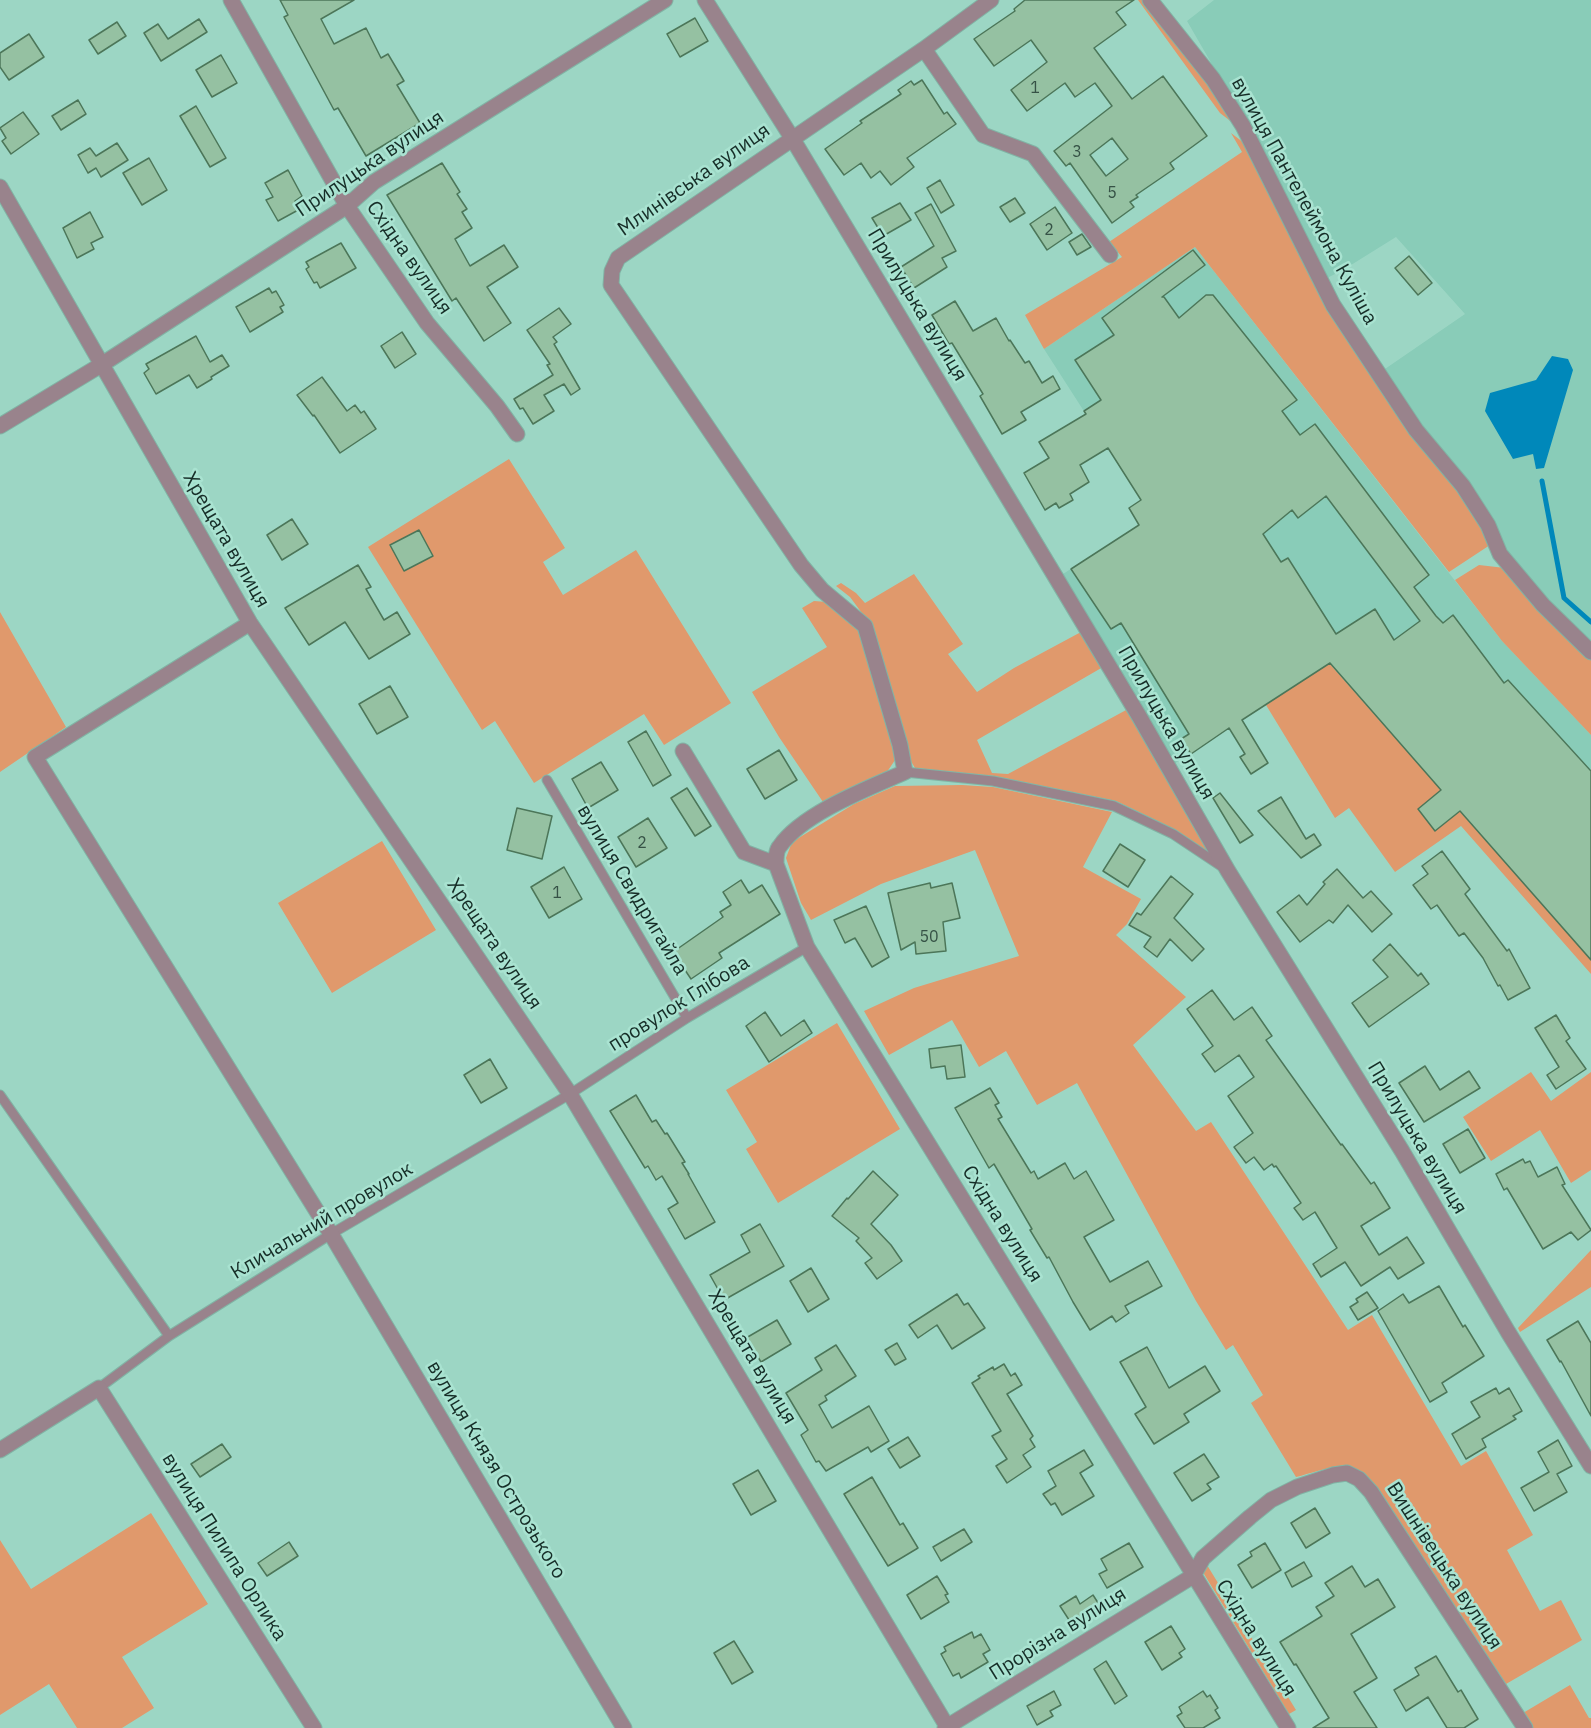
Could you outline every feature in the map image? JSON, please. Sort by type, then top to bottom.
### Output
[{"type":"street","name":"Східна вулиця","points":[[231,0],[347,206],[427,323],[497,406],[517,434]]},
{"type":"street","name":"Прилуцька вулиця","points":[[0,426],[100,365],[347,206],[374,182],[665,0]]},
{"type":"street","name":"Прилуцька вулиця","points":[[705,0],[792,138],[1132,706],[1228,871],[1402,1151],[1508,1332],[1591,1466]]},
{"type":"street","name":"Млинівська вулиця","points":[[906,772],[865,626],[822,590],[801,565],[611,285],[612,271],[618,258],[924,49],[991,0]]},
{"type":"street","name":"вулиця Пантелеймона Куліша","points":[[1150,0],[1213,79],[1243,126],[1333,305],[1416,430],[1463,486],[1488,525],[1500,554],[1543,605],[1591,652]]},
{"type":"street","points":[[924,49],[983,135],[1033,154],[1110,255]]},
{"type":"street","name":"Хрещата вулиця","points":[[0,188],[250,623],[570,1094],[947,1728]]},
{"type":"street","name":"вулиця Князя Острозького","points":[[250,623],[35,757],[331,1234],[624,1728]]},
{"type":"street","points":[[683,751],[744,852],[776,864],[778,848],[798,826],[850,796],[906,772]]},
{"type":"street","name":"Східна вулиця","points":[[776,864],[807,947],[1288,1728]]},
{"type":"street","points":[[0,1450],[99,1388]]},
{"type":"street","name":"вулиця Пилипа Орлика","points":[[99,1388],[314,1728]]},
{"type":"street","name":"Вишнівецька вулиця","points":[[1193,1576],[1203,1558],[1271,1500],[1297,1487],[1347,1473],[1359,1479],[1371,1492],[1525,1728]]},
{"type":"street","name":"Прорізна вулиця","points":[[947,1728],[1193,1576]]},
{"type":"lane","points":[[906,772],[993,781],[1114,806],[1173,834],[1228,871]]},
{"type":"lane","name":"вулиця Свидригайла","points":[[547,780],[687,1018]]},
{"type":"lane","name":"провулок Глібова","points":[[570,1094],[687,1018],[807,947]]},
{"type":"lane","name":"Кличальний провулок","points":[[99,1388],[170,1336],[331,1234],[570,1094]]},
{"type":"lane","points":[[0,1095],[170,1336]]},
{"type":"shaded area","points":[[1138,0],[1144,0],[1210,82],[1238,127],[1220,113]]},
{"type":"shaded area","points":[[1214,0],[1591,0],[1591,646],[1503,552],[1382,371],[1465,314],[1396,237],[1325,279],[1247,125],[1187,21]],"holes":[[[1553,356],[1536,469],[1533,454],[1536,380]]]},
{"type":"shaded area","points":[[1231,133],[1248,146],[1330,307],[1459,488],[1484,527],[1490,545],[1449,572],[1195,247],[1044,349],[1025,315],[1122,257],[1109,242],[1242,152]]},
{"type":"shaded area","points":[[1195,247],[1502,641],[1591,735],[1591,960],[1330,664],[1174,764],[1063,574],[1139,525],[1129,508],[1141,500],[1044,349]]},
{"type":"shaded area","points":[[509,459],[565,548],[543,562],[563,595],[636,550],[731,703],[664,745],[644,714],[534,783],[495,721],[482,730],[368,547]]},
{"type":"shaded area","points":[[1479,565],[1505,568],[1539,608],[1591,659],[1591,735],[1502,641],[1455,580]]},
{"type":"shaded area","points":[[914,574],[963,644],[948,654],[977,692],[1014,668],[1081,632],[1103,667],[977,740],[992,773],[1008,774],[1128,709],[1210,853],[1176,830],[1116,801],[994,776],[915,768],[909,758],[870,624],[850,597],[836,586],[841,583],[856,593],[865,603]]},
{"type":"shaded area","points":[[814,601],[827,602],[860,629],[895,748],[895,760],[887,772],[823,802],[752,692],[827,647],[802,608]]},
{"type":"shaded area","points":[[0,612],[66,727],[0,772]]},
{"type":"shaded area","points":[[1329,663],[1591,960],[1591,974],[1461,826],[1395,872],[1349,808],[1335,818],[1266,705]]},
{"type":"shaded area","points":[[895,786],[993,787],[1112,812],[1083,867],[1141,899],[1127,924],[1116,935],[1186,997],[1133,1045],[1196,1131],[1211,1122],[1348,1330],[1372,1315],[1461,1466],[1486,1451],[1533,1535],[1507,1550],[1540,1611],[1561,1600],[1582,1640],[1506,1684],[1368,1477],[1348,1467],[1340,1467],[1296,1477],[1251,1403],[1263,1395],[1233,1345],[1226,1350],[1196,1301],[1077,1083],[1037,1105],[1006,1051],[979,1067],[952,1020],[889,1055],[864,1011],[914,988],[1019,956],[975,850],[881,884],[811,920],[801,903],[786,858],[792,842],[854,804]]},
{"type":"shaded area","points":[[382,841],[436,930],[332,993],[278,903]]},
{"type":"shaded area","points":[[837,1023],[900,1129],[778,1203],[746,1149],[757,1142],[726,1090]]},
{"type":"shaded area","points":[[1531,1072],[1551,1101],[1591,1072],[1591,1170],[1571,1183],[1540,1130],[1491,1161],[1463,1117]]},
{"type":"shaded area","points":[[1591,1250],[1591,1287],[1520,1332],[1518,1328]]},
{"type":"shaded area","points":[[151,1513],[208,1604],[122,1657],[154,1708],[122,1728],[77,1728],[49,1684],[0,1715],[0,1540],[31,1589]]},
{"type":"shaded area","points":[[1207,1565],[1296,1710],[1289,1714],[1201,1569]]},
{"type":"shaded area","points":[[1570,1685],[1591,1718],[1591,1728],[1533,1728],[1523,1713]]},
{"type":"water","points":[[1552,356],[1568,359],[1573,370],[1544,468],[1536,469],[1533,454],[1513,459],[1485,411],[1490,393],[1536,380]]},
{"type":"building","points":[[280,0],[354,0],[321,19],[334,44],[366,28],[381,58],[388,54],[404,81],[397,85],[420,123],[366,156],[338,108],[334,110],[284,17],[288,15]]},
{"type":"building","points":[[1025,0],[1134,0],[1116,12],[1126,25],[1094,48],[1132,99],[1163,76],[1207,136],[1170,163],[1174,169],[1136,195],[1138,197],[1130,202],[1134,207],[1112,223],[1070,163],[1066,166],[1054,151],[1112,106],[1095,83],[1075,97],[1065,83],[1027,111],[1011,90],[1047,62],[1031,40],[994,66],[974,39],[1015,11],[1014,9]],"holes":[[[1112,138],[1128,159],[1106,176],[1090,155]]]},
{"type":"building","points":[[695,18],[708,41],[680,57],[667,34]]},
{"type":"building","points":[[199,19],[207,32],[161,61],[144,33],[158,24],[168,39]]},
{"type":"building","points":[[117,22],[126,36],[98,54],[89,40]]},
{"type":"building","points":[[29,34],[44,57],[9,80],[0,67],[0,53]]},
{"type":"building","points":[[221,55],[237,83],[212,97],[196,70]]},
{"type":"building","points":[[922,80],[944,114],[947,112],[956,124],[907,158],[914,167],[891,185],[880,171],[871,178],[861,163],[844,175],[825,149],[862,123],[860,121],[901,94],[898,90],[911,81],[914,85]]},
{"type":"building","points":[[78,100],[86,114],[61,130],[52,116]]},
{"type":"building","points":[[196,106],[226,158],[210,167],[180,116]]},
{"type":"building","points":[[23,112],[39,134],[11,154],[2,141],[6,138],[0,128]]},
{"type":"building","points":[[117,143],[128,160],[101,177],[96,168],[88,173],[78,155],[90,148],[96,156]]},
{"type":"building","points":[[149,158],[167,190],[142,205],[123,173]]},
{"type":"building","points":[[442,163],[460,192],[457,194],[467,209],[462,212],[472,228],[455,239],[470,266],[504,245],[518,267],[487,287],[511,323],[484,341],[456,298],[452,301],[387,195]]},
{"type":"building","points":[[288,170],[302,196],[295,201],[300,209],[278,221],[266,200],[273,197],[265,183]]},
{"type":"building","points":[[940,180],[954,205],[941,213],[927,188]]},
{"type":"building","points":[[1015,198],[1025,213],[1010,222],[1000,207]]},
{"type":"building","points":[[900,203],[911,220],[883,236],[872,218]]},
{"type":"building","points":[[931,204],[956,251],[942,258],[947,267],[914,288],[901,267],[934,246],[915,213]]},
{"type":"building","points":[[1055,207],[1072,233],[1047,250],[1030,224]]},
{"type":"building","points":[[90,212],[103,237],[91,243],[94,249],[77,258],[63,228]]},
{"type":"building","points":[[1082,234],[1091,247],[1077,255],[1069,242]]},
{"type":"building","points":[[341,243],[356,268],[320,288],[317,282],[314,283],[306,269],[309,267],[306,262]]},
{"type":"building","points":[[1193,250],[1205,265],[1162,297],[1179,318],[1206,295],[1213,295],[1297,400],[1282,411],[1300,435],[1315,424],[1429,575],[1414,587],[1436,616],[1443,623],[1453,615],[1504,683],[1508,680],[1591,771],[1591,960],[1460,811],[1435,831],[1418,809],[1441,790],[1330,663],[1242,720],[1268,763],[1251,774],[1240,757],[1245,754],[1229,728],[1191,754],[1181,739],[1189,734],[1121,623],[1111,629],[1071,569],[1139,525],[1129,508],[1141,500],[1108,448],[1080,465],[1089,482],[1070,494],[1073,500],[1059,508],[1056,503],[1045,510],[1024,473],[1049,458],[1039,442],[1086,414],[1084,411],[1101,400],[1075,360],[1114,335],[1102,318]],"holes":[[[1326,496],[1420,621],[1394,640],[1375,609],[1336,634],[1288,558],[1281,562],[1263,534],[1292,510],[1298,518]]]},
{"type":"building","points":[[1409,256],[1432,283],[1418,295],[1395,268]]},
{"type":"building","points":[[269,288],[272,293],[276,291],[284,305],[280,307],[283,312],[250,332],[236,307]]},
{"type":"building","points":[[955,301],[973,331],[996,318],[1009,341],[1025,363],[1029,361],[1042,383],[1053,376],[1060,389],[1021,412],[1026,420],[1002,434],[980,396],[983,394],[932,315]]},
{"type":"building","points":[[559,308],[571,324],[553,337],[557,342],[554,344],[580,389],[571,395],[564,384],[544,395],[554,411],[533,424],[514,399],[553,375],[547,365],[550,364],[527,330]]},
{"type":"building","points":[[402,332],[416,354],[395,368],[381,346]]},
{"type":"building","points":[[196,336],[210,362],[222,355],[229,366],[197,388],[189,375],[156,394],[144,373],[149,369],[146,364]]},
{"type":"building","points":[[322,377],[347,411],[355,405],[361,413],[364,411],[376,429],[340,453],[297,395]]},
{"type":"building","points":[[292,519],[308,544],[282,560],[267,535]]},
{"type":"building","points":[[419,530],[433,556],[404,571],[390,545]]},
{"type":"building","points":[[358,565],[371,587],[366,589],[384,620],[397,612],[410,634],[369,659],[345,622],[309,645],[285,608]]},
{"type":"building","points":[[390,686],[408,717],[377,734],[359,704]]},
{"type":"building","points":[[646,731],[671,775],[653,786],[628,742]]},
{"type":"building","points":[[779,750],[797,780],[765,799],[747,769]]},
{"type":"building","points":[[601,762],[618,790],[588,808],[572,779]]},
{"type":"building","points":[[687,788],[711,826],[695,836],[671,798]]},
{"type":"building","points":[[1220,793],[1253,835],[1240,843],[1213,798]]},
{"type":"building","points":[[1281,797],[1306,839],[1314,834],[1321,845],[1301,858],[1258,811]]},
{"type":"building","points":[[517,808],[552,816],[542,859],[507,850]]},
{"type":"building","points":[[648,818],[667,848],[636,867],[618,837]]},
{"type":"building","points":[[1120,844],[1145,860],[1128,887],[1103,871]]},
{"type":"building","points":[[1442,851],[1470,889],[1465,894],[1507,951],[1509,949],[1530,988],[1508,1000],[1483,958],[1464,933],[1459,936],[1437,905],[1431,909],[1413,885],[1428,874],[1422,866]]},
{"type":"building","points":[[564,867],[582,899],[549,918],[531,887]]},
{"type":"building","points":[[1337,869],[1363,898],[1371,891],[1392,914],[1372,932],[1348,905],[1333,923],[1329,920],[1300,942],[1277,912],[1299,895],[1307,905],[1325,884],[1323,882]]},
{"type":"building","points":[[1171,876],[1193,894],[1174,918],[1204,949],[1192,961],[1170,939],[1157,957],[1144,947],[1151,937],[1129,925],[1137,913],[1141,915]]},
{"type":"building","points":[[741,880],[749,893],[762,885],[780,914],[719,953],[722,958],[691,979],[673,952],[723,917],[720,912],[731,905],[723,892]]},
{"type":"building","points":[[930,883],[931,888],[952,883],[960,918],[943,922],[946,951],[916,954],[915,942],[901,950],[888,893]]},
{"type":"building","points":[[866,906],[889,957],[872,967],[855,938],[845,943],[834,920]]},
{"type":"building","points":[[1390,944],[1418,976],[1421,973],[1429,984],[1369,1027],[1352,1003],[1388,977],[1373,960]]},
{"type":"building","points":[[1212,990],[1234,1020],[1252,1007],[1272,1036],[1266,1040],[1341,1145],[1371,1184],[1374,1182],[1390,1208],[1361,1226],[1379,1255],[1407,1237],[1424,1263],[1398,1279],[1390,1267],[1361,1286],[1345,1262],[1321,1277],[1313,1264],[1337,1248],[1315,1212],[1303,1220],[1294,1208],[1301,1203],[1276,1166],[1272,1164],[1264,1170],[1254,1157],[1246,1163],[1234,1147],[1253,1133],[1228,1096],[1254,1077],[1239,1055],[1215,1072],[1202,1054],[1213,1046],[1187,1009]]},
{"type":"building","points":[[765,1012],[781,1036],[804,1020],[812,1033],[769,1062],[746,1026]]},
{"type":"building","points":[[1556,1015],[1570,1038],[1566,1041],[1586,1069],[1556,1089],[1547,1075],[1559,1067],[1535,1028]]},
{"type":"building","points":[[961,1045],[965,1077],[947,1079],[945,1066],[931,1068],[929,1049]]},
{"type":"building","points":[[490,1059],[507,1088],[481,1103],[464,1075]]},
{"type":"building","points":[[1425,1066],[1440,1090],[1469,1071],[1480,1088],[1424,1122],[1399,1083]]},
{"type":"building","points":[[990,1088],[999,1103],[995,1105],[1002,1117],[998,1119],[1031,1173],[1034,1171],[1038,1179],[1065,1163],[1074,1179],[1086,1171],[1114,1220],[1084,1237],[1110,1282],[1148,1261],[1162,1286],[1125,1306],[1129,1313],[1116,1322],[1112,1316],[1090,1330],[1049,1257],[1047,1258],[1030,1230],[1032,1229],[994,1164],[989,1168],[955,1108]]},
{"type":"building","points":[[636,1095],[652,1122],[656,1120],[665,1134],[667,1133],[685,1162],[682,1163],[715,1222],[685,1239],[668,1209],[678,1203],[662,1176],[656,1180],[648,1166],[645,1168],[610,1111]]},
{"type":"building","points":[[1468,1129],[1485,1158],[1460,1173],[1443,1144]]},
{"type":"building","points":[[1523,1159],[1525,1163],[1530,1161],[1538,1177],[1557,1167],[1565,1184],[1562,1185],[1591,1230],[1578,1240],[1571,1232],[1543,1249],[1507,1188],[1504,1190],[1496,1174]]},
{"type":"building","points":[[873,1171],[898,1195],[871,1224],[891,1245],[902,1261],[877,1279],[865,1263],[872,1258],[856,1241],[859,1238],[832,1216]]},
{"type":"building","points":[[760,1224],[784,1266],[724,1300],[710,1275],[750,1252],[741,1235]]},
{"type":"building","points":[[811,1268],[829,1299],[808,1312],[790,1281]]},
{"type":"building","points":[[1439,1286],[1463,1327],[1465,1325],[1484,1356],[1442,1383],[1447,1392],[1430,1402],[1378,1311],[1403,1294],[1409,1303]]},
{"type":"building","points":[[1367,1292],[1378,1308],[1358,1320],[1350,1307],[1358,1302],[1356,1299]]},
{"type":"building","points":[[957,1294],[964,1305],[968,1303],[985,1328],[952,1349],[937,1325],[918,1338],[909,1325]]},
{"type":"building","points":[[777,1320],[791,1344],[761,1362],[746,1338]]},
{"type":"building","points":[[1578,1321],[1591,1343],[1591,1416],[1547,1340]]},
{"type":"building","points":[[897,1343],[906,1359],[895,1365],[885,1350]]},
{"type":"building","points":[[836,1345],[856,1376],[825,1396],[827,1400],[819,1405],[832,1428],[869,1406],[889,1441],[871,1452],[868,1447],[826,1471],[819,1461],[816,1462],[801,1435],[808,1430],[786,1393],[822,1370],[815,1358]]},
{"type":"building","points":[[1147,1347],[1169,1388],[1205,1366],[1220,1391],[1184,1414],[1189,1422],[1154,1444],[1135,1414],[1146,1407],[1120,1362]]},
{"type":"building","points":[[1004,1364],[1011,1376],[1015,1373],[1022,1385],[1007,1394],[1033,1436],[1030,1439],[1035,1447],[1023,1455],[1031,1467],[1007,1483],[996,1466],[1007,1459],[992,1436],[1001,1431],[972,1383],[980,1378],[978,1376],[993,1367],[994,1370]]},
{"type":"building","points":[[1496,1388],[1499,1394],[1509,1388],[1522,1411],[1513,1416],[1516,1419],[1482,1439],[1486,1447],[1466,1459],[1452,1434],[1480,1417],[1471,1402]]},
{"type":"building","points":[[908,1437],[920,1456],[900,1468],[888,1449]]},
{"type":"building","points":[[1558,1440],[1572,1466],[1557,1474],[1567,1492],[1534,1511],[1521,1488],[1549,1472],[1538,1452]]},
{"type":"building","points":[[222,1444],[231,1457],[200,1477],[191,1464]]},
{"type":"building","points":[[1084,1450],[1093,1465],[1080,1473],[1094,1496],[1062,1515],[1055,1503],[1051,1505],[1043,1494],[1056,1486],[1048,1471]]},
{"type":"building","points":[[1204,1454],[1219,1477],[1207,1484],[1211,1489],[1192,1501],[1174,1473]]},
{"type":"building","points":[[758,1470],[776,1501],[751,1515],[733,1484]]},
{"type":"building","points":[[872,1477],[900,1525],[903,1523],[918,1548],[888,1566],[844,1494]]},
{"type":"building","points":[[1315,1508],[1330,1533],[1306,1548],[1291,1523]]},
{"type":"building","points":[[964,1529],[972,1542],[941,1561],[933,1547]]},
{"type":"building","points":[[289,1542],[298,1556],[267,1576],[258,1563]]},
{"type":"building","points":[[1129,1543],[1143,1567],[1107,1588],[1099,1574],[1107,1570],[1101,1559]]},
{"type":"building","points":[[1265,1543],[1281,1570],[1252,1588],[1238,1565],[1252,1556],[1250,1552]]},
{"type":"building","points":[[1304,1562],[1312,1576],[1292,1587],[1285,1573]]},
{"type":"building","points":[[1352,1566],[1365,1587],[1378,1579],[1395,1607],[1351,1634],[1377,1678],[1354,1692],[1377,1728],[1313,1728],[1329,1718],[1280,1642],[1322,1616],[1316,1607],[1334,1596],[1325,1583]]},
{"type":"building","points":[[937,1576],[948,1594],[945,1595],[949,1602],[921,1619],[907,1595]]},
{"type":"building","points":[[1093,1595],[1102,1609],[1073,1626],[1060,1606],[1076,1596],[1080,1604]]},
{"type":"building","points":[[1171,1626],[1185,1649],[1179,1653],[1182,1657],[1162,1670],[1145,1642]]},
{"type":"building","points":[[972,1632],[974,1638],[981,1634],[990,1650],[983,1654],[988,1662],[961,1678],[959,1673],[953,1676],[941,1654],[946,1651],[944,1647]]},
{"type":"building","points":[[734,1641],[753,1672],[732,1684],[714,1653]]},
{"type":"building","points":[[1436,1656],[1458,1692],[1461,1690],[1478,1719],[1464,1728],[1447,1728],[1428,1697],[1406,1711],[1394,1690],[1419,1675],[1415,1668]]},
{"type":"building","points":[[1106,1661],[1127,1696],[1115,1704],[1094,1669]]},
{"type":"building","points":[[1054,1691],[1061,1705],[1050,1711],[1053,1716],[1037,1725],[1027,1706]]},
{"type":"building","points":[[1203,1691],[1207,1697],[1210,1695],[1218,1708],[1215,1710],[1220,1718],[1203,1728],[1185,1728],[1177,1716],[1182,1713],[1179,1707]]},
{"type":"waterway","points":[[1542,481],[1564,598],[1591,622]]}]
